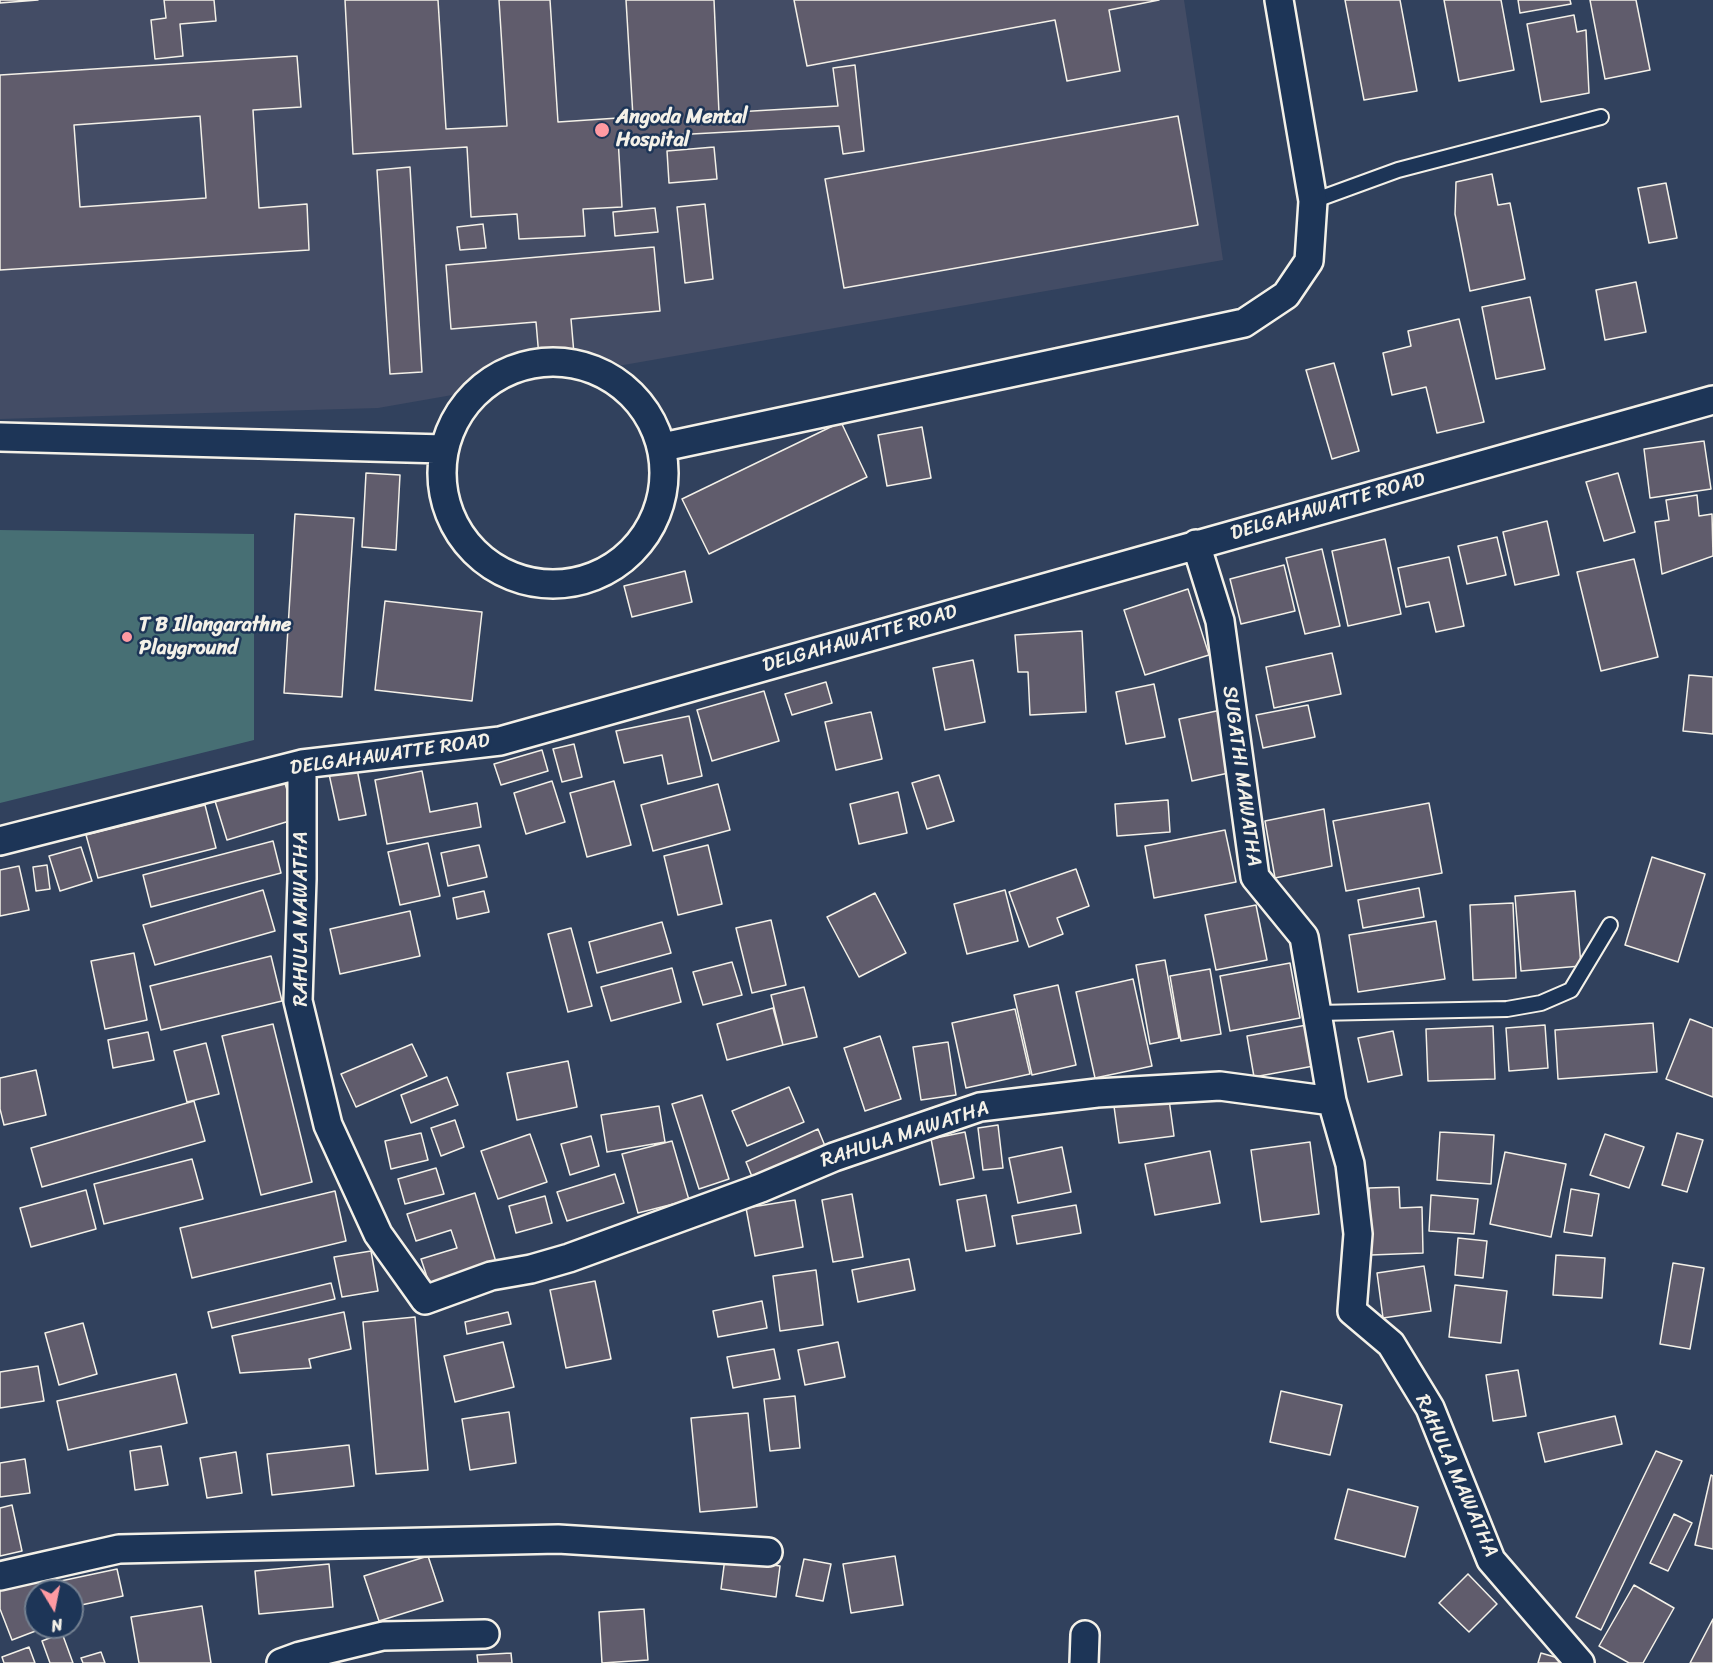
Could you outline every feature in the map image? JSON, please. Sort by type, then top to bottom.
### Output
[{"type":"street","points":[[663,447],[1244,323],[1286,296],[1309,261],[1313,201],[1279,0]]},
{"type":"street","points":[[553,362],[590,367],[623,386],[648,413],[663,447],[665,483],[656,518],[635,549],[607,571],[572,583],[536,583],[501,572],[472,550],[452,520],[442,485],[444,449],[458,414],[483,387],[516,368],[553,362]]},
{"type":"street","name":"DELGAHAWATTE ROAD","points":[[0,841],[302,764],[500,741],[1713,400]]},
{"type":"street","points":[[0,437],[444,449]]},
{"type":"street","name":"SUGATHI MAWATHA","points":[[1196,544],[1220,621],[1255,877],[1304,938],[1332,1101]]},
{"type":"street","name":"RAHULA MAWATHA","points":[[302,764],[302,879],[297,1001],[328,1125],[378,1233],[425,1300],[491,1276],[531,1269],[569,1258],[761,1188],[834,1157],[980,1107],[1097,1093],[1220,1086],[1332,1101],[1350,1164],[1358,1234],[1352,1311],[1391,1344],[1430,1408],[1491,1560],[1580,1663]]},
{"type":"street","points":[[0,1576],[120,1549],[558,1539],[768,1552]]},
{"type":"street","points":[[281,1663],[300,1656],[383,1636],[485,1634]]},
{"type":"street","points":[[1084,1663],[1085,1635]]},
{"type":"lane","points":[[1313,201],[1398,170],[1601,117]]},
{"type":"lane","points":[[1317,1013],[1507,1009],[1541,1003],[1571,990],[1610,925]]},
{"type":"shaded area","name":"Angoda Mental Hospital","points":[[0,0],[1184,0],[1223,260],[378,408],[0,419]]},
{"type":"green space","name":"T B Illangarathne Playground","points":[[0,530],[254,534],[254,740],[0,803]]},
{"type":"building","points":[[0,0],[38,0],[0,3]]},
{"type":"building","points":[[164,0],[214,0],[216,21],[180,24],[183,56],[155,59],[151,20],[166,18]]},
{"type":"building","points":[[345,0],[438,0],[446,129],[507,126],[499,0],[550,0],[558,122],[633,117],[626,0],[714,0],[719,113],[838,106],[833,68],[855,65],[864,151],[843,154],[839,126],[618,138],[622,207],[583,209],[585,236],[519,239],[517,214],[471,217],[467,147],[353,154]]},
{"type":"building","points":[[794,0],[1159,0],[1109,10],[1120,71],[1067,81],[1055,20],[807,66]]},
{"type":"building","points":[[1345,0],[1400,0],[1417,91],[1364,100]]},
{"type":"building","points":[[1444,0],[1501,0],[1514,70],[1459,81]]},
{"type":"building","points":[[1518,0],[1570,0],[1571,4],[1520,13]]},
{"type":"building","points":[[1590,0],[1636,0],[1650,70],[1605,79]]},
{"type":"building","points":[[1574,15],[1577,32],[1586,30],[1589,93],[1541,102],[1527,24]]},
{"type":"building","points":[[297,56],[301,107],[253,110],[259,208],[307,204],[309,250],[0,270],[0,75]],"holes":[[[200,116],[206,198],[80,207],[74,125]]]},
{"type":"building","points":[[1178,116],[1198,225],[844,288],[825,179]]},
{"type":"building","points":[[714,147],[717,179],[669,183],[667,151]]},
{"type":"building","points":[[410,167],[422,372],[390,374],[377,170]]},
{"type":"building","points":[[1492,174],[1498,205],[1510,203],[1525,279],[1470,291],[1455,214],[1456,182]]},
{"type":"building","points":[[1666,183],[1677,238],[1649,243],[1638,188]]},
{"type":"building","points":[[705,204],[713,279],[685,283],[677,207]]},
{"type":"building","points":[[655,208],[658,232],[615,236],[613,212]]},
{"type":"building","points":[[483,224],[486,248],[460,250],[457,227]]},
{"type":"building","points":[[654,247],[660,311],[571,319],[574,354],[539,357],[536,322],[451,329],[446,265]]},
{"type":"building","points":[[1636,282],[1646,332],[1605,340],[1596,290]]},
{"type":"building","points":[[1530,297],[1545,369],[1496,379],[1482,307]]},
{"type":"building","points":[[1459,319],[1484,422],[1437,433],[1426,387],[1392,395],[1383,353],[1411,346],[1408,331]]},
{"type":"building","points":[[1334,363],[1359,451],[1332,459],[1306,370]]},
{"type":"building","points":[[841,422],[867,477],[709,554],[682,499]]},
{"type":"building","points":[[922,427],[931,478],[887,486],[878,435]]},
{"type":"building","points":[[1704,441],[1711,489],[1650,498],[1644,449]]},
{"type":"building","points":[[366,473],[400,475],[396,550],[362,547]]},
{"type":"building","points":[[1618,473],[1635,532],[1604,541],[1586,482]]},
{"type":"building","points":[[1697,495],[1699,516],[1712,514],[1713,556],[1662,574],[1655,522],[1669,520],[1666,500]]},
{"type":"building","points":[[295,514],[354,518],[342,697],[284,693]]},
{"type":"building","points":[[1547,521],[1559,575],[1515,585],[1503,532]]},
{"type":"building","points":[[1497,537],[1506,575],[1467,584],[1458,546]]},
{"type":"building","points":[[1385,539],[1401,614],[1348,626],[1332,551]]},
{"type":"building","points":[[1322,549],[1340,626],[1305,634],[1286,558]]},
{"type":"building","points":[[1449,557],[1464,626],[1436,632],[1429,602],[1406,607],[1398,568]]},
{"type":"building","points":[[1634,559],[1658,657],[1601,671],[1577,572]]},
{"type":"building","points":[[1284,565],[1295,611],[1241,624],[1230,579]]},
{"type":"building","points":[[685,571],[692,602],[632,617],[624,586]]},
{"type":"building","points":[[1188,589],[1209,655],[1145,675],[1124,610]]},
{"type":"building","points":[[385,601],[482,612],[472,701],[375,690]]},
{"type":"building","points":[[1082,631],[1086,712],[1030,715],[1028,672],[1018,672],[1015,635]]},
{"type":"building","points":[[1332,653],[1341,694],[1274,708],[1266,667]]},
{"type":"building","points":[[973,660],[985,722],[945,730],[933,668]]},
{"type":"building","points":[[1689,675],[1713,677],[1713,734],[1683,731]]},
{"type":"building","points":[[826,682],[832,703],[792,715],[785,694]]},
{"type":"building","points":[[1154,684],[1165,737],[1126,744],[1116,692]]},
{"type":"building","points":[[764,691],[779,741],[712,761],[697,710]]},
{"type":"building","points":[[1308,705],[1315,737],[1263,748],[1256,715]]},
{"type":"building","points":[[1221,710],[1233,772],[1192,781],[1179,719]]},
{"type":"building","points":[[871,712],[882,759],[836,770],[825,722]]},
{"type":"building","points":[[689,716],[702,776],[668,784],[662,755],[624,763],[616,731]]},
{"type":"building","points":[[574,744],[582,777],[562,782],[553,749]]},
{"type":"building","points":[[542,750],[548,771],[501,785],[494,764]]},
{"type":"building","points":[[357,769],[366,815],[339,820],[329,774]]},
{"type":"building","points":[[422,771],[430,812],[477,803],[481,827],[387,844],[375,780]]},
{"type":"building","points":[[939,775],[954,821],[927,829],[912,783]]},
{"type":"building","points":[[284,780],[296,819],[227,840],[215,801]]},
{"type":"building","points":[[552,781],[565,822],[526,834],[514,793]]},
{"type":"building","points":[[614,781],[631,845],[587,857],[570,793]]},
{"type":"building","points":[[718,784],[730,830],[653,851],[641,805]]},
{"type":"building","points":[[898,792],[907,833],[859,844],[850,804]]},
{"type":"building","points":[[1168,800],[1170,832],[1117,836],[1115,804]]},
{"type":"building","points":[[1429,803],[1442,873],[1346,891],[1333,821]]},
{"type":"building","points":[[205,805],[216,848],[98,878],[86,835]]},
{"type":"building","points":[[1324,809],[1332,866],[1275,878],[1265,821]]},
{"type":"building","points":[[1225,830],[1236,882],[1154,898],[1145,846]]},
{"type":"building","points":[[273,841],[281,873],[151,907],[143,875]]},
{"type":"building","points":[[428,843],[440,896],[400,905],[388,852]]},
{"type":"building","points":[[479,845],[487,877],[448,886],[441,853]]},
{"type":"building","points":[[708,845],[722,904],[678,915],[664,856]]},
{"type":"building","points":[[81,847],[92,881],[60,891],[49,856]]},
{"type":"building","points":[[1652,857],[1705,874],[1678,962],[1625,945]]},
{"type":"building","points":[[47,865],[50,889],[36,891],[33,867]]},
{"type":"building","points":[[19,866],[29,910],[0,916],[0,870]]},
{"type":"building","points":[[1076,869],[1089,906],[1057,918],[1063,934],[1029,947],[1009,892]]},
{"type":"building","points":[[1419,888],[1424,917],[1363,928],[1358,900]]},
{"type":"building","points":[[263,890],[275,931],[155,965],[143,925]]},
{"type":"building","points":[[1005,890],[1018,941],[967,954],[954,904]]},
{"type":"building","points":[[484,891],[489,912],[457,919],[453,898]]},
{"type":"building","points":[[1575,891],[1581,966],[1521,971],[1515,896]]},
{"type":"building","points":[[875,893],[906,953],[859,977],[827,917]]},
{"type":"building","points":[[1513,903],[1516,978],[1473,980],[1470,905]]},
{"type":"building","points":[[1256,905],[1267,960],[1216,970],[1205,915]]},
{"type":"building","points":[[410,911],[420,956],[340,974],[330,929]]},
{"type":"building","points":[[771,920],[786,985],[752,993],[736,928]]},
{"type":"building","points":[[1436,921],[1445,979],[1358,992],[1349,935]]},
{"type":"building","points":[[662,922],[671,953],[597,973],[589,942]]},
{"type":"building","points":[[571,928],[592,1006],[568,1012],[548,934]]},
{"type":"building","points":[[134,953],[147,1020],[105,1029],[91,961]]},
{"type":"building","points":[[271,956],[282,1001],[161,1030],[150,986]]},
{"type":"building","points":[[1165,960],[1179,1038],[1150,1044],[1136,965]]},
{"type":"building","points":[[732,962],[742,995],[703,1005],[693,972]]},
{"type":"building","points":[[1290,963],[1300,1018],[1230,1031],[1220,976]]},
{"type":"building","points":[[672,968],[681,1002],[611,1021],[601,987]]},
{"type":"building","points":[[1210,969],[1221,1034],[1181,1041],[1170,976]]},
{"type":"building","points":[[1133,979],[1152,1066],[1095,1078],[1076,992]]},
{"type":"building","points":[[1058,985],[1076,1065],[1032,1075],[1014,995]]},
{"type":"building","points":[[804,987],[817,1037],[783,1045],[771,995]]},
{"type":"building","points":[[773,1008],[783,1045],[727,1060],[717,1024]]},
{"type":"building","points":[[1015,1009],[1030,1074],[966,1088],[952,1023]]},
{"type":"building","points":[[1690,1019],[1713,1028],[1713,1097],[1666,1079]]},
{"type":"building","points":[[1653,1023],[1657,1072],[1558,1079],[1555,1030]]},
{"type":"building","points":[[273,1024],[312,1182],[261,1195],[222,1036]]},
{"type":"building","points":[[1312,1024],[1319,1065],[1254,1077],[1247,1036]]},
{"type":"building","points":[[1545,1025],[1548,1068],[1509,1071],[1506,1028]]},
{"type":"building","points":[[1493,1026],[1495,1079],[1428,1081],[1426,1029]]},
{"type":"building","points":[[1393,1031],[1402,1075],[1368,1082],[1358,1038]]},
{"type":"building","points":[[148,1032],[154,1060],[113,1068],[108,1040]]},
{"type":"building","points":[[880,1036],[901,1099],[865,1111],[844,1048]]},
{"type":"building","points":[[948,1042],[956,1095],[921,1100],[913,1047]]},
{"type":"building","points":[[206,1043],[219,1094],[187,1102],[174,1051]]},
{"type":"building","points":[[412,1044],[427,1076],[356,1107],[341,1074]]},
{"type":"building","points":[[568,1061],[577,1107],[517,1120],[507,1073]]},
{"type":"building","points":[[36,1070],[46,1115],[4,1125],[0,1109],[0,1078]]},
{"type":"building","points":[[447,1077],[458,1105],[411,1123],[401,1095]]},
{"type":"building","points":[[789,1087],[804,1122],[747,1146],[732,1111]]},
{"type":"building","points":[[1168,1092],[1174,1136],[1119,1143],[1113,1099]]},
{"type":"building","points":[[702,1095],[729,1179],[699,1189],[672,1104]]},
{"type":"building","points":[[194,1101],[205,1141],[42,1187],[31,1148]]},
{"type":"building","points":[[659,1106],[665,1142],[607,1152],[601,1115]]},
{"type":"building","points":[[455,1120],[464,1147],[441,1156],[431,1128]]},
{"type":"building","points":[[998,1125],[1003,1168],[983,1170],[978,1128]]},
{"type":"building","points":[[818,1129],[825,1146],[753,1179],[746,1162]]},
{"type":"building","points":[[965,1132],[974,1178],[940,1185],[931,1139]]},
{"type":"building","points":[[1440,1132],[1494,1135],[1491,1184],[1437,1180]]},
{"type":"building","points":[[421,1133],[428,1160],[391,1169],[385,1141]]},
{"type":"building","points":[[1677,1133],[1703,1140],[1687,1192],[1662,1185]]},
{"type":"building","points":[[530,1134],[547,1182],[498,1199],[481,1151]]},
{"type":"building","points":[[1605,1134],[1644,1147],[1629,1188],[1590,1175]]},
{"type":"building","points":[[591,1136],[599,1166],[570,1175],[561,1144]]},
{"type":"building","points":[[672,1141],[689,1200],[638,1213],[622,1154]]},
{"type":"building","points":[[1310,1142],[1319,1214],[1261,1222],[1251,1150]]},
{"type":"building","points":[[1062,1147],[1071,1192],[1018,1203],[1009,1158]]},
{"type":"building","points":[[1210,1151],[1220,1203],[1155,1215],[1145,1164]]},
{"type":"building","points":[[1505,1152],[1566,1164],[1551,1237],[1490,1224]]},
{"type":"building","points":[[192,1159],[203,1199],[104,1224],[94,1184]]},
{"type":"building","points":[[436,1168],[444,1194],[405,1204],[398,1179]]},
{"type":"building","points":[[615,1174],[624,1203],[567,1221],[557,1192]]},
{"type":"building","points":[[1399,1187],[1400,1208],[1422,1207],[1423,1253],[1371,1255],[1369,1188]]},
{"type":"building","points":[[1571,1189],[1599,1194],[1592,1236],[1564,1232]]},
{"type":"building","points":[[86,1190],[96,1229],[31,1247],[20,1208]]},
{"type":"building","points":[[335,1191],[346,1241],[192,1278],[180,1228]]},
{"type":"building","points":[[475,1193],[496,1262],[429,1283],[421,1259],[457,1248],[451,1230],[416,1241],[407,1214]]},
{"type":"building","points":[[852,1194],[863,1257],[833,1262],[822,1200]]},
{"type":"building","points":[[986,1195],[995,1246],[966,1251],[957,1200]]},
{"type":"building","points":[[1431,1195],[1478,1199],[1474,1234],[1429,1231]]},
{"type":"building","points":[[545,1196],[552,1223],[516,1233],[509,1206]]},
{"type":"building","points":[[795,1200],[803,1247],[755,1256],[746,1208]]},
{"type":"building","points":[[1076,1205],[1081,1233],[1017,1244],[1012,1216]]},
{"type":"building","points":[[1458,1238],[1487,1241],[1483,1278],[1455,1275]]},
{"type":"building","points":[[371,1251],[378,1291],[342,1297],[334,1257]]},
{"type":"building","points":[[1556,1255],[1605,1258],[1602,1298],[1553,1295]]},
{"type":"building","points":[[909,1259],[915,1290],[858,1302],[852,1270]]},
{"type":"building","points":[[1673,1263],[1704,1268],[1690,1349],[1660,1344]]},
{"type":"building","points":[[1424,1266],[1431,1311],[1383,1318],[1377,1273]]},
{"type":"building","points":[[816,1270],[823,1325],[780,1331],[773,1276]]},
{"type":"building","points":[[595,1281],[611,1359],[566,1368],[550,1290]]},
{"type":"building","points":[[331,1283],[335,1299],[212,1328],[208,1312]]},
{"type":"building","points":[[1455,1285],[1507,1291],[1501,1343],[1449,1337]]},
{"type":"building","points":[[762,1301],[767,1328],[718,1337],[713,1311]]},
{"type":"building","points":[[344,1312],[351,1349],[309,1359],[311,1368],[240,1373],[232,1336]]},
{"type":"building","points":[[508,1312],[511,1324],[467,1334],[465,1322]]},
{"type":"building","points":[[415,1317],[428,1470],[376,1474],[363,1322]]},
{"type":"building","points":[[83,1323],[97,1374],[59,1385],[45,1333]]},
{"type":"building","points":[[503,1342],[514,1387],[455,1402],[444,1356]]},
{"type":"building","points":[[838,1342],[845,1377],[805,1385],[798,1350]]},
{"type":"building","points":[[774,1349],[780,1379],[733,1388],[727,1357]]},
{"type":"building","points":[[38,1366],[44,1401],[0,1408],[0,1372]]},
{"type":"building","points":[[1518,1370],[1526,1416],[1493,1421],[1486,1375]]},
{"type":"building","points":[[176,1374],[187,1423],[68,1450],[57,1401]]},
{"type":"building","points":[[1281,1391],[1342,1405],[1330,1455],[1270,1442]]},
{"type":"building","points":[[795,1396],[800,1448],[770,1451],[764,1399]]},
{"type":"building","points":[[509,1412],[516,1463],[470,1470],[462,1419]]},
{"type":"building","points":[[748,1413],[757,1507],[700,1512],[691,1418]]},
{"type":"building","points":[[1615,1416],[1622,1444],[1545,1462],[1538,1433]]},
{"type":"building","points":[[349,1445],[354,1486],[272,1495],[267,1454]]},
{"type":"building","points":[[161,1446],[168,1485],[135,1490],[130,1451]]},
{"type":"building","points":[[1656,1451],[1682,1461],[1601,1630],[1576,1617]]},
{"type":"building","points":[[236,1452],[242,1493],[207,1498],[200,1458]]},
{"type":"building","points":[[25,1459],[30,1493],[0,1497],[0,1463]]},
{"type":"building","points":[[1711,1475],[1713,1476],[1713,1549],[1695,1545]]},
{"type":"building","points":[[1348,1489],[1418,1507],[1405,1557],[1335,1539]]},
{"type":"building","points":[[12,1505],[22,1551],[0,1556],[0,1508]]},
{"type":"building","points":[[1674,1514],[1692,1523],[1668,1571],[1650,1563]]},
{"type":"building","points":[[428,1556],[443,1601],[379,1621],[364,1576]]},
{"type":"building","points":[[895,1556],[903,1605],[851,1613],[843,1564]]},
{"type":"building","points":[[725,1558],[780,1566],[776,1597],[721,1589]]},
{"type":"building","points":[[804,1559],[831,1564],[823,1601],[796,1596]]},
{"type":"building","points":[[329,1564],[333,1607],[259,1614],[255,1571]]},
{"type":"building","points":[[117,1569],[123,1596],[84,1604],[84,1579],[70,1579]]},
{"type":"building","points":[[1468,1574],[1497,1604],[1469,1632],[1439,1603]]},
{"type":"building","points":[[24,1580],[24,1635],[12,1640],[0,1609],[0,1589]]},
{"type":"building","points":[[1634,1585],[1674,1608],[1643,1663],[1629,1663],[1599,1646]]},
{"type":"building","points":[[202,1606],[211,1663],[139,1663],[131,1617]]},
{"type":"building","points":[[644,1609],[648,1660],[602,1663],[599,1612]]},
{"type":"building","points":[[1713,1619],[1713,1663],[1690,1663]]},
{"type":"building","points":[[64,1639],[73,1663],[50,1663],[42,1641]]},
{"type":"building","points":[[29,1647],[35,1663],[4,1663],[2,1657]]},
{"type":"building","points":[[101,1652],[105,1663],[83,1663],[81,1658]]},
{"type":"building","points":[[511,1653],[512,1663],[478,1663],[477,1655]]},
{"type":"building","points":[[1541,1653],[1575,1663],[1538,1663]]},
{"type":"place","name":"Angoda Mental Hospital","points":[[602,130]]},
{"type":"place","name":"T B Illangarathne Playground","points":[[127,637]]}]
